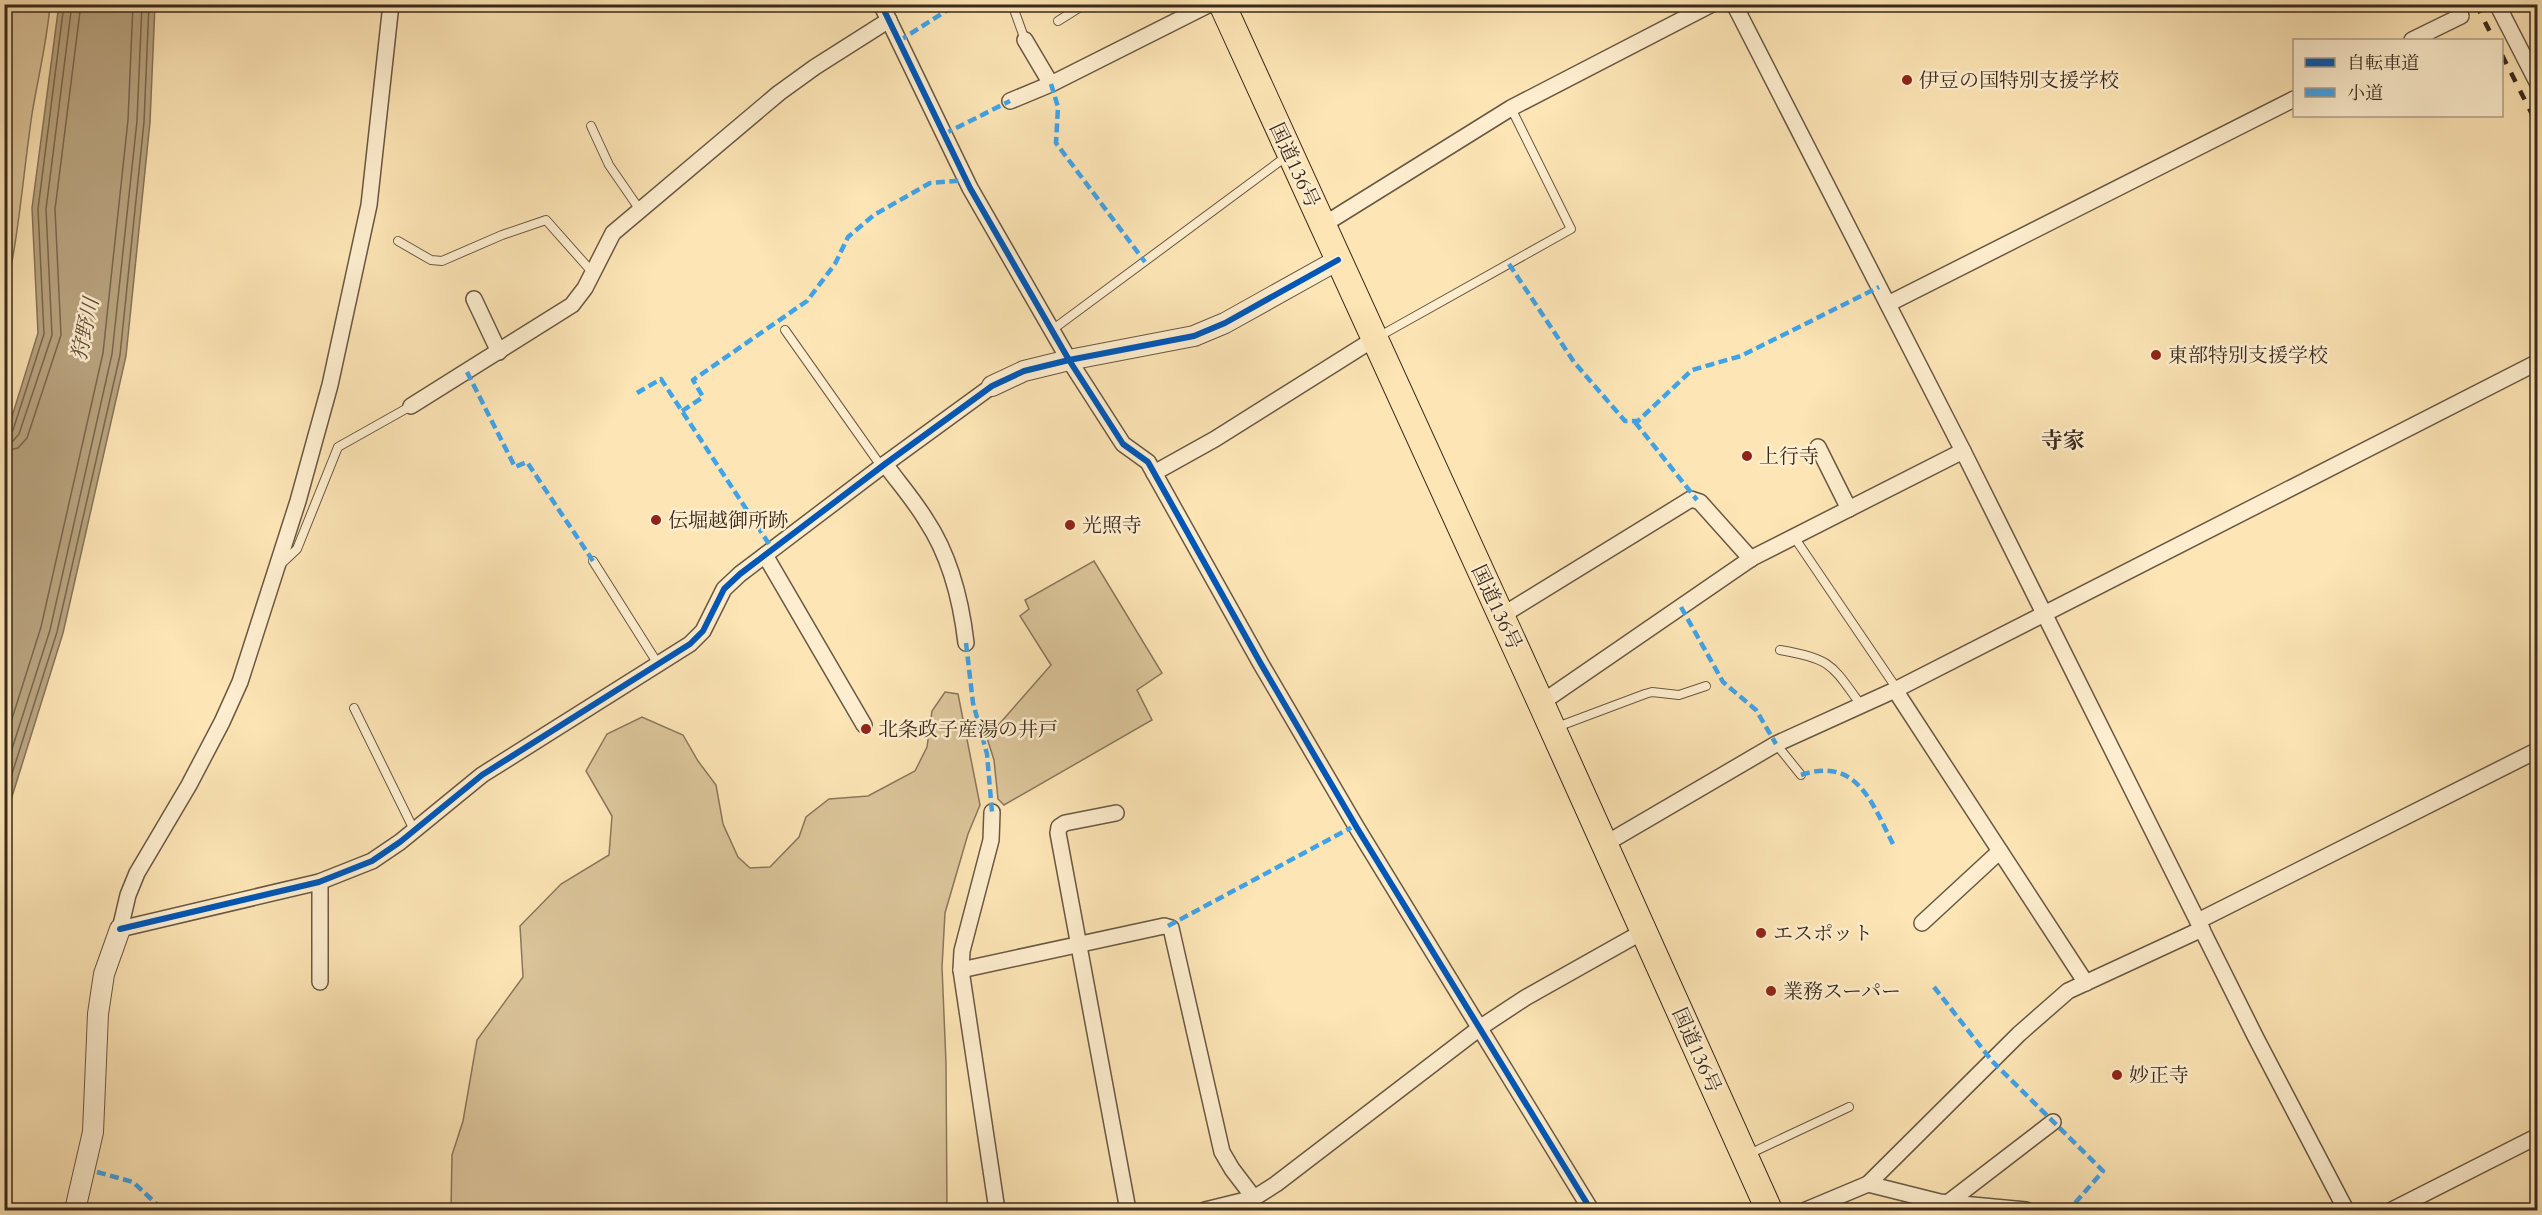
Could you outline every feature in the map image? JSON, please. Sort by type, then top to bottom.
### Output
[{"type":"highway","name":"国道136号","points":[[1222,4],[1553,729],[1769,1210]]},
{"type":"street","points":[[75,1210],[93,1132],[98,1014],[104,974],[120,928],[128,895],[137,873],[217,733],[240,682],[304,480],[349,302],[369,205],[391,4]]},
{"type":"street","points":[[881,4],[970,188],[1069,360],[1123,444],[1148,462],[1261,664],[1357,828],[1592,1210]]},
{"type":"street","points":[[1010,101],[1051,84],[1210,4]]},
{"type":"street","points":[[1323,225],[1511,108],[1712,4]]},
{"type":"street","points":[[1734,4],[1963,451],[2043,614],[2346,1210]]},
{"type":"street","points":[[2497,4],[2538,84]]},
{"type":"street","points":[[2414,39],[2461,16]]},
{"type":"street","points":[[411,406],[572,304],[593,273],[613,233],[779,93],[889,20]]},
{"type":"street","points":[[1025,40],[1051,84]]},
{"type":"street","points":[[1888,304],[2293,100]]},
{"type":"street","points":[[120,928],[320,882],[372,861],[400,842],[482,775],[690,644],[703,631],[724,589],[883,465],[992,386],[1024,371],[1194,336],[1225,323],[1338,260]]},
{"type":"street","points":[[474,299],[499,352]]},
{"type":"street","points":[[1154,473],[1215,439],[1374,339]]},
{"type":"street","points":[[1605,844],[1776,744],[1896,689],[2538,362]]},
{"type":"street","points":[[1818,447],[1849,509]]},
{"type":"street","points":[[1541,703],[1751,559],[1963,451]]},
{"type":"street","points":[[883,465],[926,520],[940,546],[953,579],[966,643]]},
{"type":"street","points":[[1501,616],[1691,499],[1700,502],[1751,559]]},
{"type":"street","points":[[765,555],[864,725]]},
{"type":"street","points":[[1896,689],[2086,983]]},
{"type":"street","points":[[1806,1210],[1868,1184],[2019,1034],[2068,991],[2538,750]]},
{"type":"street","points":[[992,812],[991,840],[962,951],[961,970],[997,1210]]},
{"type":"street","points":[[1116,813],[1065,823],[1059,827],[1058,833],[1128,1210]]},
{"type":"street","points":[[1922,923],[2000,851]]},
{"type":"street","points":[[320,882],[320,982]]},
{"type":"street","points":[[961,970],[1168,926],[1173,931],[1222,1152],[1254,1198]]},
{"type":"street","points":[[1204,1210],[1254,1198],[1276,1184],[1481,1027],[1525,998],[1644,931]]},
{"type":"street","points":[[1943,1207],[2053,1122]]},
{"type":"street","points":[[2392,1210],[2538,1136]]},
{"type":"street","points":[[1868,1184],[1943,1207],[2026,1210]]},
{"type":"lane","points":[[1012,4],[1025,40]]},
{"type":"lane","points":[[1058,21],[1085,4]]},
{"type":"lane","points":[[1374,339],[1571,229],[1511,108]]},
{"type":"lane","points":[[591,126],[609,165],[640,210]]},
{"type":"lane","points":[[1052,330],[1290,154]]},
{"type":"lane","points":[[398,241],[431,260],[441,261],[501,235],[546,220],[593,273]]},
{"type":"lane","points":[[784,330],[883,465]]},
{"type":"lane","points":[[275,569],[297,549],[338,447],[411,406]]},
{"type":"lane","points":[[1794,537],[1896,689]]},
{"type":"lane","points":[[593,561],[658,664]]},
{"type":"lane","points":[[1780,650],[1815,656],[1832,666],[1861,705]]},
{"type":"lane","points":[[1553,729],[1652,692],[1679,695],[1706,686]]},
{"type":"lane","points":[[354,708],[414,830]]},
{"type":"lane","points":[[1776,744],[1801,775]]},
{"type":"lane","points":[[1745,1156],[1848,1107]]},
{"type":"shaded area","points":[[5,4],[50,5],[32,114],[14,251],[5,296]]},
{"type":"shaded area","points":[[1094,561],[1162,673],[1137,690],[1152,720],[1004,805],[998,799],[994,760],[987,738],[1051,665],[1020,616],[1029,609],[1025,600]]},
{"type":"shaded area","points":[[945,692],[958,694],[980,805],[968,834],[945,913],[942,967],[946,1063],[947,1210],[451,1210],[452,1155],[463,1121],[477,1040],[523,977],[520,926],[561,884],[609,855],[612,816],[586,771],[607,734],[642,717],[683,735],[698,761],[716,785],[723,824],[738,857],[750,868],[770,867],[799,837],[806,817],[829,799],[868,796],[915,771],[927,747],[932,711]]},
{"type":"water","name":"狩野川","points":[[59,4],[155,5],[150,122],[126,356],[63,633],[5,819],[5,439],[38,333],[32,208]]},
{"type":"railway","points":[[2476,4],[2494,39]]},
{"type":"railway","points":[[2503,57],[2538,126]]},
{"type":"marked path","points":[[899,41],[957,4]]},
{"type":"marked path","points":[[1051,84],[1058,107],[1056,143],[1145,262]]},
{"type":"marked path","points":[[944,134],[1010,101]]},
{"type":"marked path","points":[[682,411],[703,397],[693,380],[807,301],[835,264],[848,237],[874,215],[930,183],[966,180]]},
{"type":"marked path","points":[[1509,264],[1574,362],[1625,421],[1638,421],[1692,370],[1741,356],[1879,287]]},
{"type":"marked path","points":[[467,372],[515,467],[527,462],[593,561]]},
{"type":"marked path","points":[[637,393],[661,379],[773,550]]},
{"type":"marked path","points":[[1635,422],[1697,500]]},
{"type":"marked path","points":[[1681,607],[1723,682],[1756,710],[1776,744]]},
{"type":"marked path","points":[[966,643],[973,703],[987,754],[992,812]]},
{"type":"marked path","points":[[1801,775],[1820,771],[1836,772],[1849,778],[1869,799],[1893,844]]},
{"type":"marked path","points":[[1168,926],[1356,825]]},
{"type":"marked path","points":[[1934,987],[1992,1061],[2103,1171],[2069,1210]]},
{"type":"marked path","points":[[97,1172],[133,1182],[163,1210]]},
{"type":"cycle path","points":[[881,4],[970,188],[1069,360],[1123,444],[1148,462],[1261,664],[1357,828],[1591,1210]]},
{"type":"cycle path","points":[[120,929],[319,882],[372,861],[400,842],[482,775],[690,644],[703,631],[724,589],[740,574],[992,386],[1024,371],[1194,336],[1225,323],[1338,260]]},
{"type":"place","name":"伊豆の国特別支援学校","points":[[1907,80]]},
{"type":"place","name":"東部特別支援学校","points":[[2156,355]]},
{"type":"place","name":"上行寺","points":[[1747,456]]},
{"type":"place","name":"伝堀越御所跡","points":[[656,520]]},
{"type":"place","name":"光照寺","points":[[1070,525]]},
{"type":"place","name":"北条政子産湯の井戸","points":[[866,729]]},
{"type":"place","name":"エスポット","points":[[1761,933]]},
{"type":"place","name":"業務スーパー","points":[[1771,991]]},
{"type":"place","name":"妙正寺","points":[[2117,1075]]},
{"type":"district","name":"寺家","points":[[2063,440]]}]
